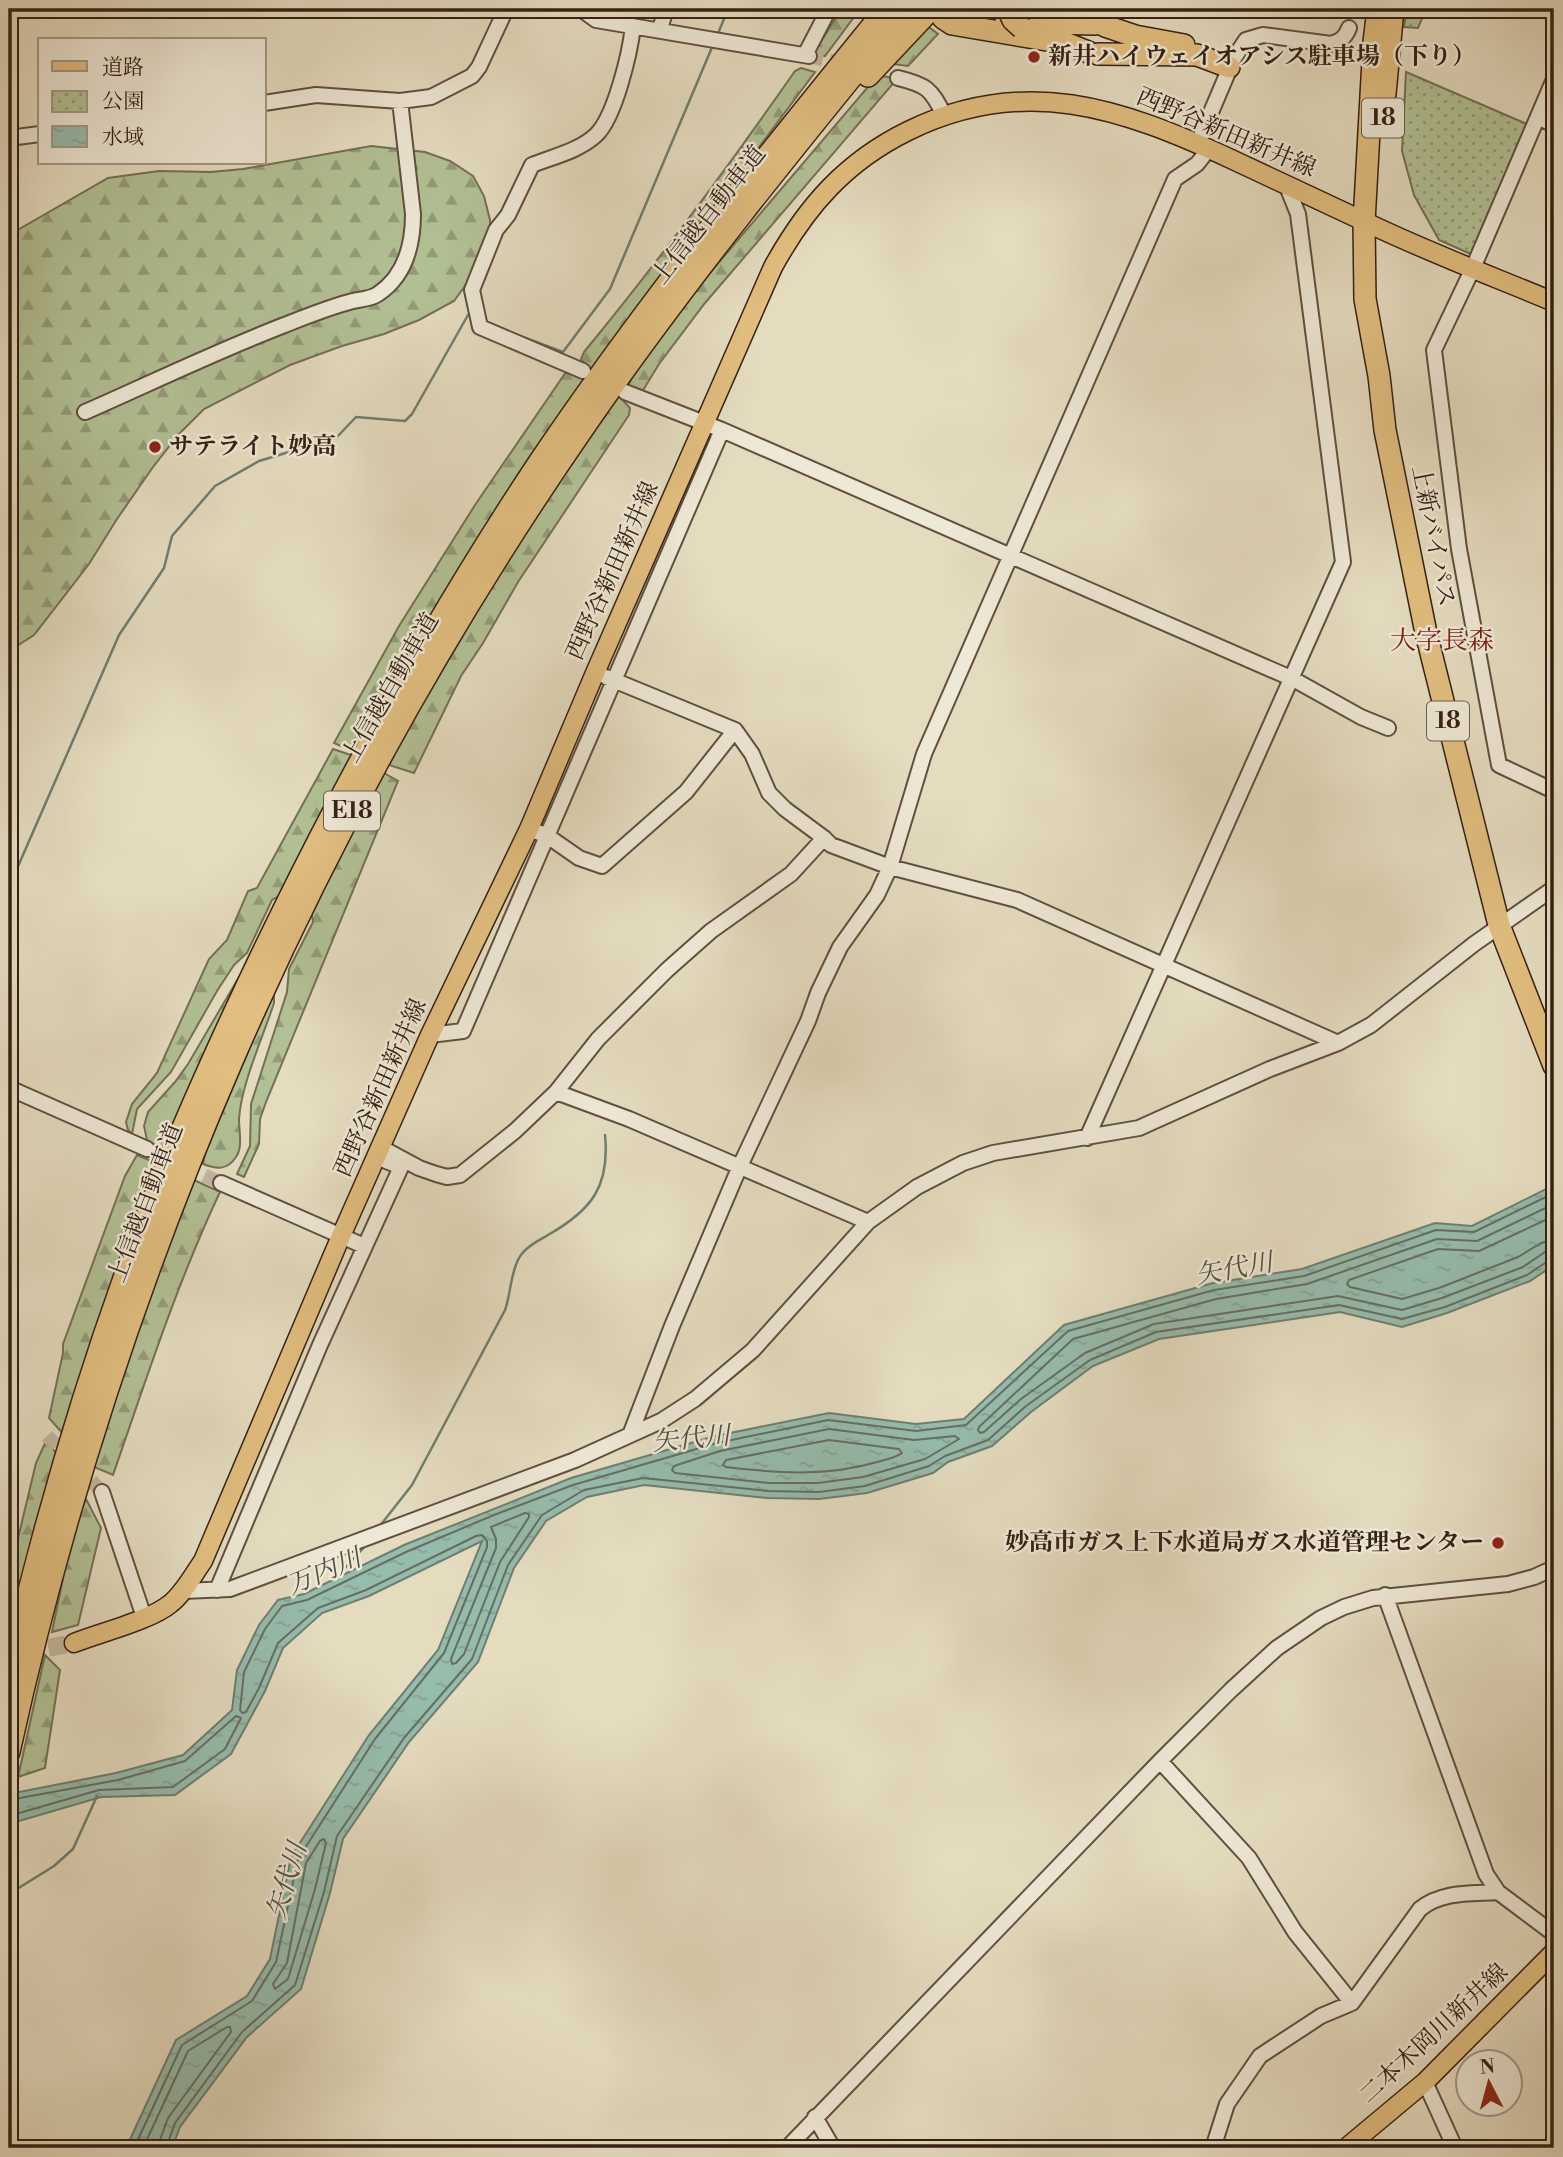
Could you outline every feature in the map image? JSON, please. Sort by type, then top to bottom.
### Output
[{"type":"highway","points":[[773,148],[871,9]]},
{"type":"highway","name":"上信越自動車道","points":[[9,1673],[58,1486],[98,1357],[147,1218],[233,1016],[327,822],[437,625],[537,466],[652,304],[773,148],[886,9]]},
{"type":"highway","name":"上信越自動車道","points":[[9,1752],[51,1574],[72,1502],[138,1295],[164,1223],[219,1088],[282,950],[380,759],[483,582],[586,424],[703,265],[906,9]]},
{"type":"highway","points":[[1008,9],[1013,20],[1023,18],[1061,33],[1093,53],[1196,55],[1231,62]]},
{"type":"highway","name":"上新バイパス","points":[[1370,225],[1374,42],[1378,9]]},
{"type":"highway","name":"上新バイパス","points":[[1393,9],[1370,225],[1365,299],[1379,376],[1387,442],[1426,633],[1499,925],[1553,1062]]},
{"type":"highway","points":[[703,265],[746,219],[840,105],[941,12],[952,24],[1061,33],[1100,25],[1135,36],[1219,51],[1231,62]]},
{"type":"main road","name":"西野谷新田新井線","points":[[74,1643],[169,1606],[183,1591],[203,1560],[430,1035],[538,832],[595,673],[713,427],[773,267],[785,244],[830,184],[900,134],[944,115],[992,103],[1066,103],[1111,111],[1203,146],[1370,225],[1554,302]]},
{"type":"main road","name":"二本木岡川新井線","points":[[1346,2148],[1425,2082],[1554,1952]]},
{"type":"street","points":[[266,103],[316,95],[400,101],[432,97],[472,76],[479,67],[506,9]]},
{"type":"street","points":[[581,9],[596,20],[807,55],[829,9]]},
{"type":"street","points":[[660,29],[666,9]]},
{"type":"street","points":[[583,371],[480,327],[472,290],[496,230],[508,215],[531,165],[579,146],[597,134],[608,116],[626,66],[633,26]]},
{"type":"street","points":[[630,1435],[672,1326],[740,1166],[840,947],[877,895],[890,867],[924,754],[1175,179],[1197,163],[1231,62],[1240,46],[1254,37],[1272,36],[1331,44],[1340,42],[1349,28]]},
{"type":"street","points":[[898,78],[922,84],[933,93],[944,115]]},
{"type":"street","points":[[1554,79],[1473,268],[1434,350],[1459,549],[1499,765],[1554,791]]},
{"type":"street","points":[[85,412],[281,326],[352,301],[377,296],[404,264],[413,230],[400,101]]},
{"type":"street","points":[[1538,117],[1554,125]]},
{"type":"street","points":[[9,138],[38,134]]},
{"type":"street","points":[[1087,1138],[1343,562],[1298,214],[1286,184]]},
{"type":"street","points":[[625,392],[713,427],[1293,679],[1361,717],[1388,727]]},
{"type":"street","points":[[430,1035],[463,1031],[538,832],[613,680],[713,427]]},
{"type":"street","points":[[595,673],[735,730],[752,754],[769,793],[831,845],[890,867],[1017,900],[1338,1043]]},
{"type":"street","points":[[538,832],[579,858],[603,866],[686,792],[735,730]]},
{"type":"street","points":[[378,1152],[436,1174],[447,1177],[460,1175],[556,1092],[598,1039],[667,970],[711,931],[791,874],[824,838]]},
{"type":"street","points":[[183,1591],[230,1589],[562,1465],[661,1421],[695,1399],[753,1350],[867,1222],[917,1187],[963,1163],[1021,1148],[1139,1128],[1270,1069],[1338,1043],[1371,1025],[1499,925],[1554,888]]},
{"type":"street","points":[[9,1088],[147,1149]]},
{"type":"street","points":[[556,1092],[629,1119],[867,1222]]},
{"type":"street","points":[[217,1590],[364,1246],[401,1167],[378,1152]]},
{"type":"street","points":[[221,1183],[364,1246]]},
{"type":"street","points":[[102,1492],[144,1617]]},
{"type":"street","points":[[787,2148],[1160,1762],[1277,1648],[1321,1618],[1344,1607],[1385,1595],[1508,1584],[1554,1568]]},
{"type":"street","points":[[1385,1595],[1486,1874],[1498,1892],[1554,1934]]},
{"type":"street","points":[[1160,1762],[1249,1858],[1295,1932],[1352,2003]]},
{"type":"street","points":[[1213,2148],[1227,2104],[1260,2056],[1321,2016],[1352,2003],[1420,1909],[1429,1901],[1448,1895],[1498,1892]]},
{"type":"street","points":[[1425,2082],[1455,2148]]},
{"type":"street","points":[[815,2117],[832,2148]]},
{"type":"green space","points":[[842,9],[860,9],[825,56],[817,54],[816,49]]},
{"type":"green space","points":[[1407,9],[1426,9],[1418,28],[1404,27]]},
{"type":"green space","points":[[926,25],[938,34],[908,66],[893,64]]},
{"type":"green space","points":[[801,68],[815,72],[593,370],[584,364],[581,359],[584,352],[692,213],[795,71]]},
{"type":"green space","points":[[1406,72],[1529,125],[1473,255],[1439,240],[1414,195],[1402,151]]},
{"type":"green space","points":[[878,75],[897,79],[705,303],[659,364],[642,392],[628,386],[635,371],[692,294]]},
{"type":"green space","points":[[371,146],[425,152],[450,161],[473,176],[484,196],[490,220],[491,244],[470,279],[454,301],[419,320],[290,365],[204,409],[179,434],[153,467],[89,564],[34,635],[9,651],[9,235],[108,178],[159,171],[211,172],[243,169]]},
{"type":"green space","points":[[566,372],[587,380],[354,752],[334,743],[399,626],[475,505]]},
{"type":"green space","points":[[619,396],[630,408],[629,415],[518,582],[461,676],[414,773],[389,765],[408,728],[519,541]]},
{"type":"green space","points":[[333,749],[354,756],[281,895],[272,900],[247,953],[234,965],[217,991],[171,1072],[137,1109],[132,1134],[126,1122],[132,1104],[157,1073],[209,959],[227,940],[248,891],[257,888]]},
{"type":"green space","points":[[384,773],[398,781],[266,1102],[260,1119],[259,1144],[244,1177],[237,1174],[250,1146],[251,1104],[287,992],[289,969],[313,922],[311,910]]},
{"type":"green space","points":[[239,977],[165,1152],[147,1140],[144,1126],[148,1112],[188,1064]]},
{"type":"green space","points":[[274,988],[274,1003],[248,1076],[241,1106],[238,1153],[233,1162],[225,1167],[203,1164],[205,1153]]},
{"type":"green space","points":[[137,1155],[161,1165],[64,1435],[49,1418],[63,1344],[125,1176]]},
{"type":"green space","points":[[194,1180],[220,1192],[176,1296],[113,1475],[94,1467],[99,1448],[155,1279]]},
{"type":"green space","points":[[46,1441],[58,1455],[9,1633],[9,1576],[36,1463]]},
{"type":"green space","points":[[86,1499],[101,1528],[78,1625],[52,1632],[73,1530]]},
{"type":"green space","points":[[45,1655],[60,1670],[45,1768],[18,1777]]},
{"type":"water","name":"矢代川","points":[[1554,1185],[1554,1265],[1530,1281],[1447,1313],[1402,1327],[1340,1312],[1159,1339],[1093,1366],[1031,1412],[992,1446],[948,1462],[933,1473],[867,1493],[819,1499],[767,1498],[644,1485],[587,1497],[546,1521],[514,1568],[478,1662],[409,1742],[343,1839],[301,1989],[247,2037],[180,2127],[172,2148],[126,2148],[176,2040],[247,1996],[270,1959],[291,1857],[369,1735],[438,1650],[482,1541],[369,1596],[322,1613],[283,1648],[265,1691],[231,1754],[175,1795],[101,1797],[9,1824],[9,1794],[116,1773],[183,1755],[232,1710],[237,1670],[259,1625],[278,1600],[304,1594],[404,1545],[571,1478],[715,1436],[829,1413],[916,1424],[964,1419],[1064,1325],[1213,1283],[1302,1269],[1435,1223],[1472,1226]]},
{"type":"waterway","points":[[281,9],[353,14],[383,9]]},
{"type":"waterway","points":[[717,36],[728,9]]},
{"type":"waterway","points":[[494,326],[563,352],[610,289],[713,45]]},
{"type":"waterway","points":[[9,887],[119,635],[164,568],[172,536],[215,486],[259,461],[336,438],[356,417],[405,421],[412,414],[468,315],[472,317]]},
{"type":"waterway","points":[[379,1527],[412,1485],[505,1310],[519,1258],[532,1245],[576,1216],[595,1195],[604,1169],[605,1135]]},
{"type":"waterway","name":"万内川","points":[[334,1580],[367,1544]]},
{"type":"waterway","points":[[9,1894],[54,1866],[73,1849],[97,1796]]},
{"type":"tunnel","points":[[809,56],[849,65]]},
{"type":"tunnel","points":[[147,1149],[221,1183]]},
{"type":"tunnel","points":[[47,1436],[102,1492]]},
{"type":"tunnel","points":[[22,1653],[74,1643]]},
{"type":"place","name":"新井ハイウェイオアシス駐車場（下り）","points":[[1034,57]]},
{"type":"place","name":"サテライト妙高","points":[[155,447]]},
{"type":"place","name":"妙高市ガス上下水道局ガス水道管理センター","points":[[1498,1543]]},
{"type":"district","name":"大字長森","points":[[1442,641]]}]
